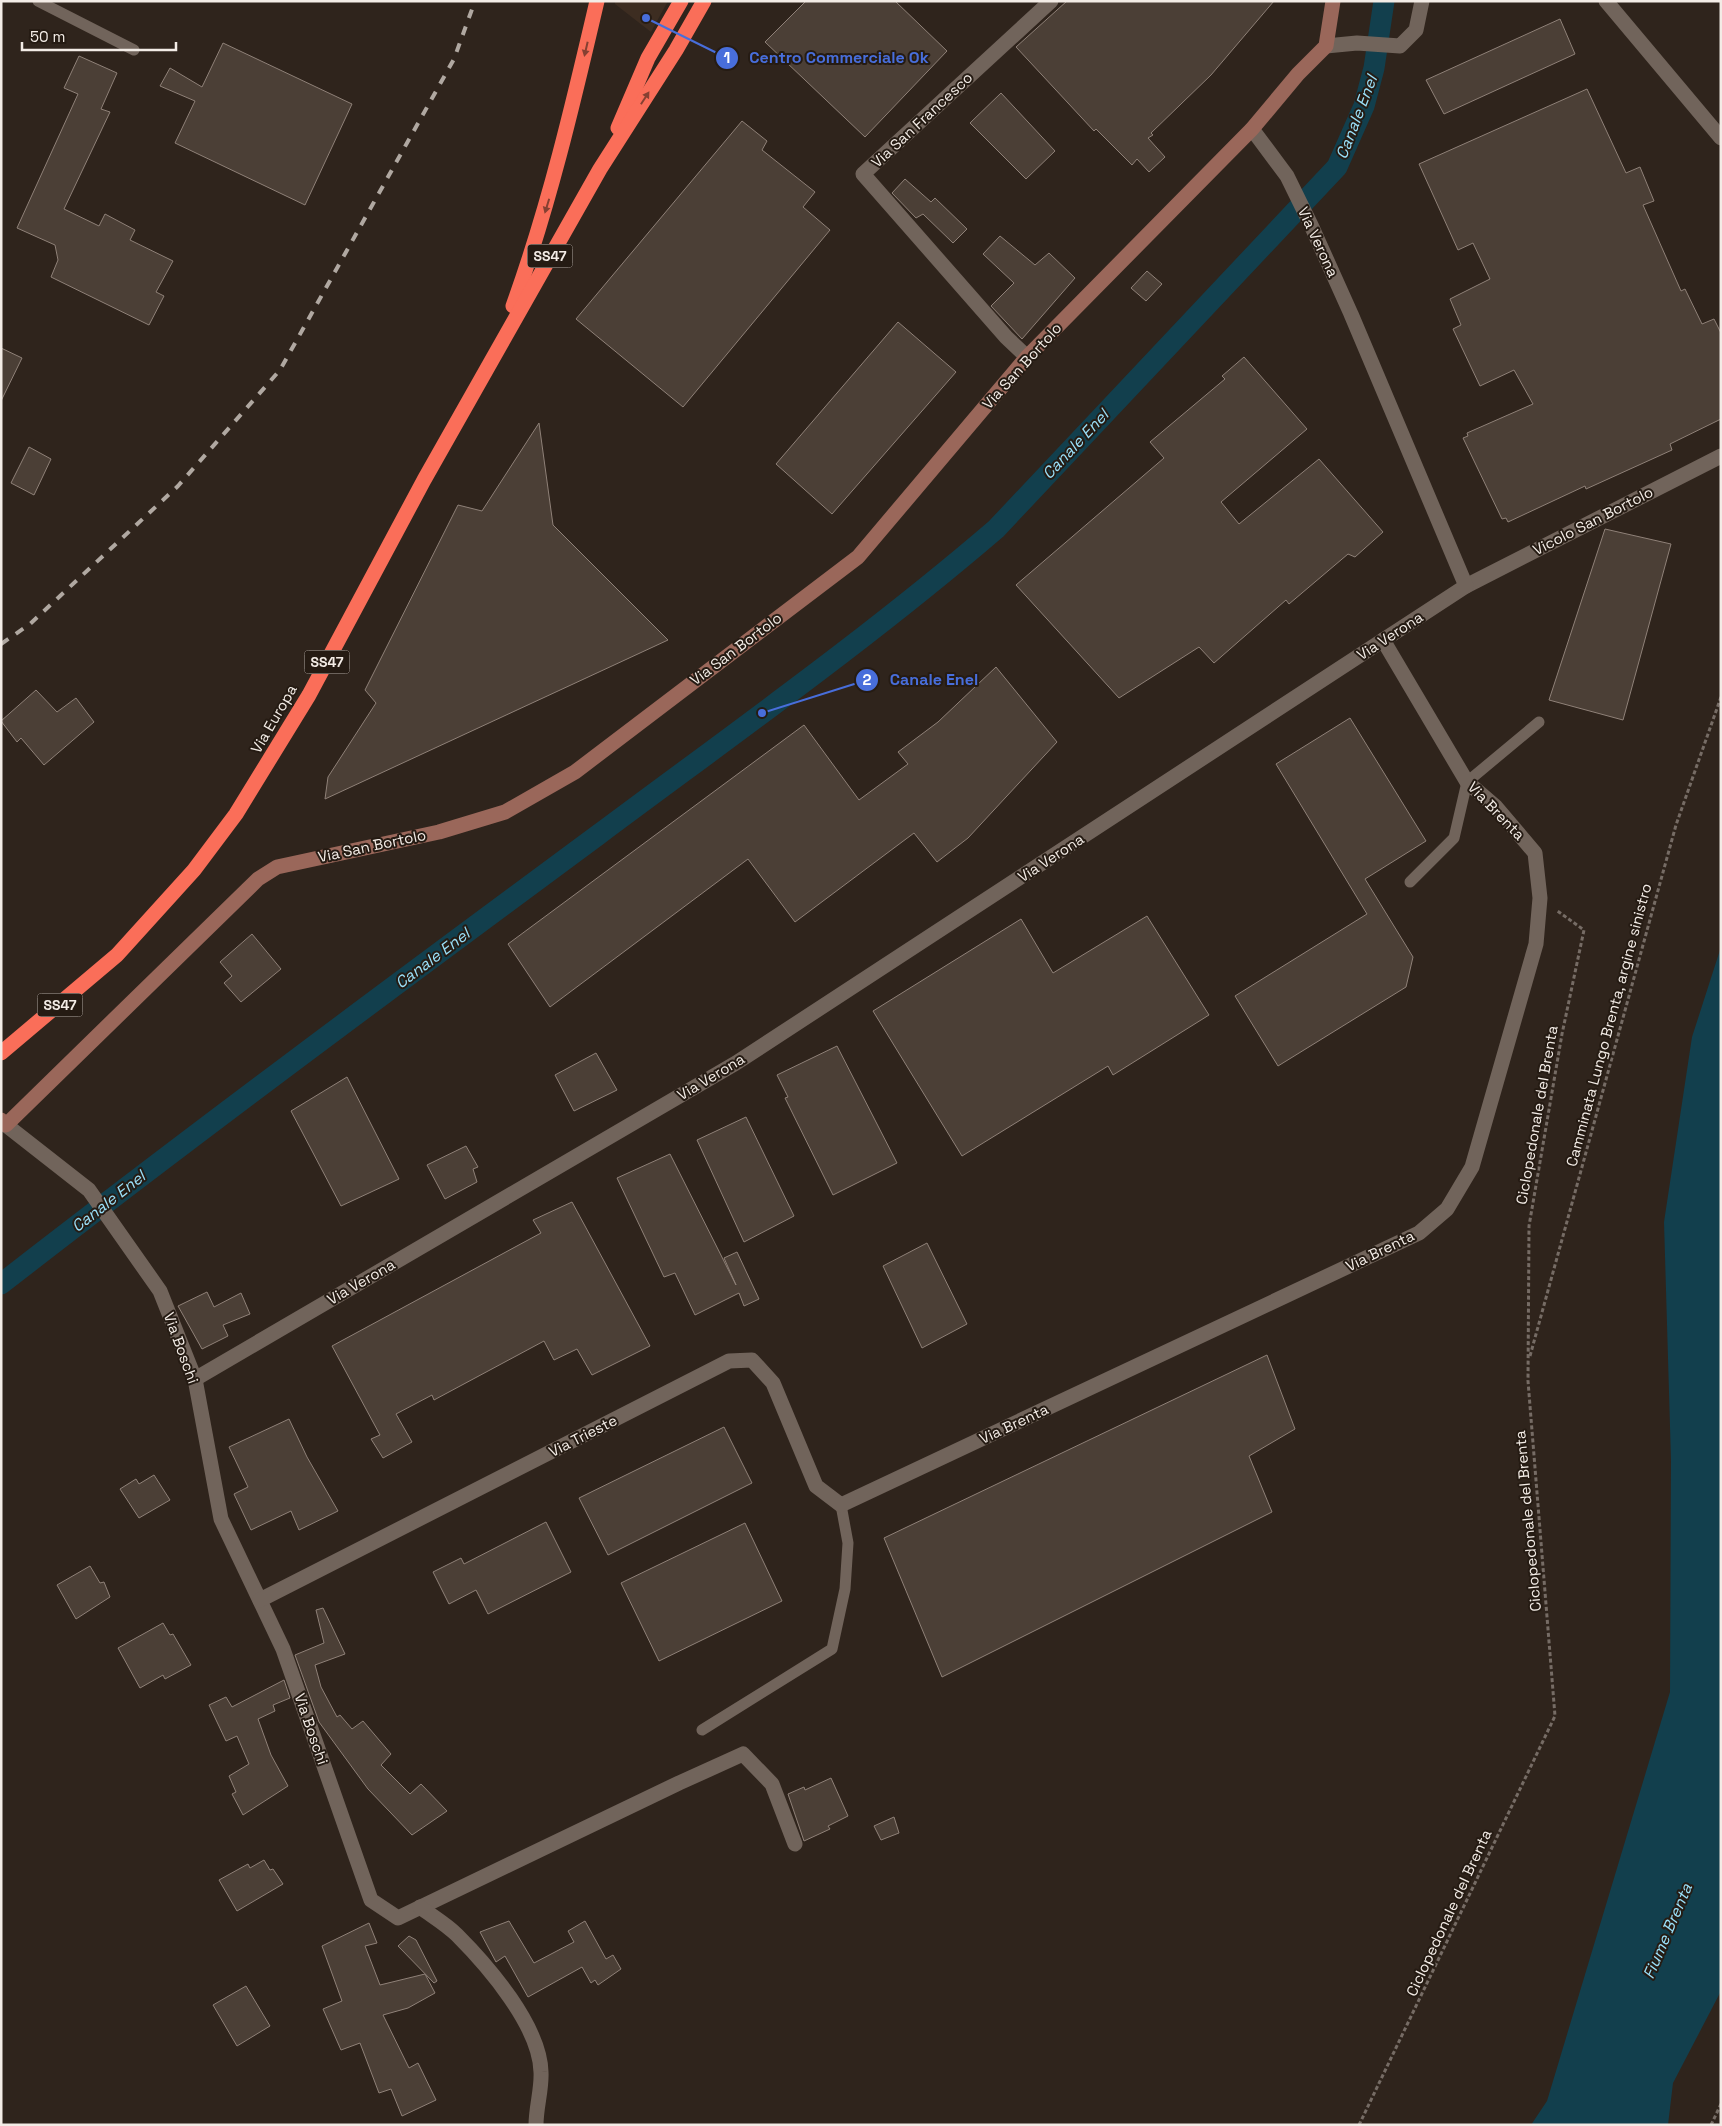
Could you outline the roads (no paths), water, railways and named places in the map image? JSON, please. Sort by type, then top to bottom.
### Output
[{"type":"highway","points":[[500,344],[548,204],[568,130],[597,1]]},
{"type":"highway","name":"SS47","points":[[600,169],[648,58],[681,1]]},
{"type":"highway","name":"SS47","points":[[500,344],[600,169],[676,50],[704,1]]},
{"type":"highway","name":"Via Europa","points":[[1,1053],[117,954],[194,870],[231,821],[276,753],[309,695],[500,344]]},
{"type":"street","name":"Via San Francesco","points":[[1026,357],[1006,337],[863,174],[1051,1]]},
{"type":"street","points":[[1332,1],[1326,46],[1357,43],[1400,46],[1416,30],[1422,1]]},
{"type":"street","points":[[1606,1],[1721,138]]},
{"type":"street","name":"Via San Bortolo","points":[[4,1123],[222,912],[277,867],[439,832],[505,812],[574,772],[858,557],[1026,357],[1252,129],[1298,74],[1326,46]]},
{"type":"street","name":"Via Verona","points":[[195,1379],[736,1063],[1466,586],[1311,225],[1287,176],[1252,129]]},
{"type":"street","name":"Vicolo San Bortolo","points":[[1466,586],[1721,456]]},
{"type":"street","name":"Via Brenta","points":[[841,1505],[1419,1233],[1447,1209],[1472,1167],[1536,944],[1540,898],[1535,853],[1496,807],[1466,782],[1383,640]]},
{"type":"street","name":"Via Boschi","points":[[4,1123],[89,1190],[160,1291],[195,1379],[221,1519],[283,1649],[372,1900],[398,1918],[679,1782],[743,1754],[772,1784],[796,1844]]},
{"type":"street","name":"Via Trieste","points":[[260,1600],[729,1361],[752,1360],[773,1383],[816,1486],[841,1505]]},
{"type":"street","points":[[420,1907],[455,1933],[504,1990],[524,2019],[539,2054],[542,2072],[536,2125]]},
{"type":"lane","points":[[38,1],[134,50]]},
{"type":"lane","points":[[1410,882],[1454,838],[1466,782],[1539,722]]},
{"type":"lane","points":[[702,1730],[832,1649],[845,1589],[848,1543],[841,1505]]},
{"type":"water","name":"Fiume Brenta","points":[[1721,947],[1721,1991],[1673,2083],[1668,2125],[1531,2125],[1547,2101],[1670,1692],[1671,1460],[1664,1222],[1692,1037]]},
{"type":"waterway","name":"Canale Enel","points":[[1,1284],[298,1058],[800,685],[899,609],[996,529],[1337,167],[1364,106],[1374,68],[1384,1]]},
{"type":"railway","points":[[1,644],[30,624],[178,486],[280,370],[454,59],[475,1]]},
{"type":"place","name":"Centro Commerciale Ok","points":[[646,18]]},
{"type":"place","name":"Canale Enel","points":[[762,713]]}]
